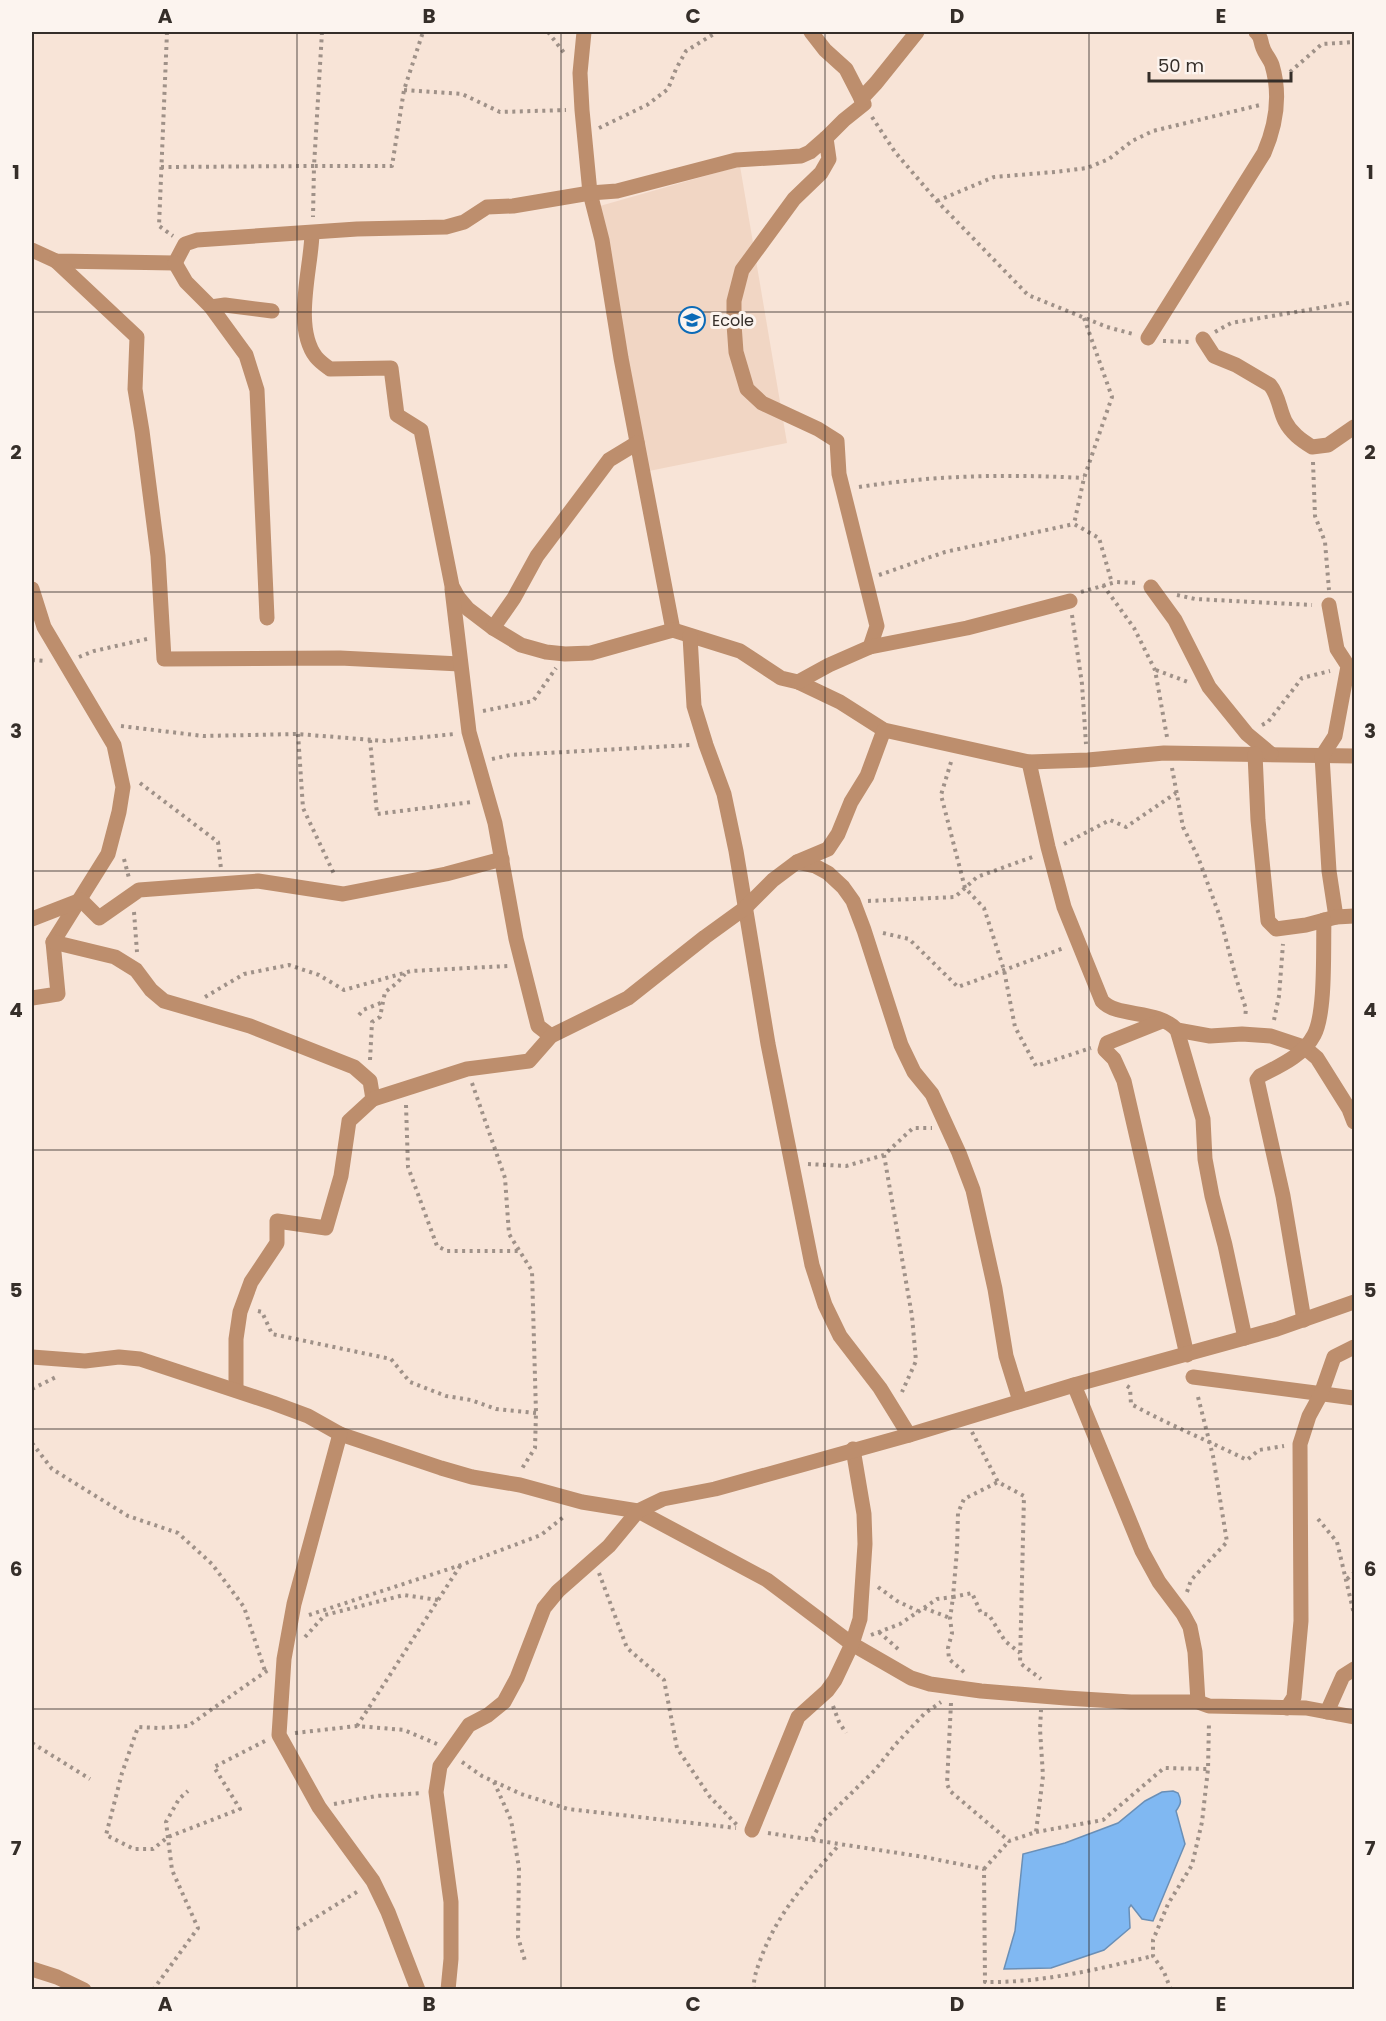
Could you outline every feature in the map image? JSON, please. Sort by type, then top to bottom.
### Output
[{"type":"street","points":[[584,32],[580,74],[590,193],[602,240],[637,443],[673,630]]},
{"type":"street","points":[[811,32],[825,50],[846,69],[862,102]]},
{"type":"street","points":[[175,262],[185,244],[197,240],[312,234],[357,229],[446,227],[464,222],[487,207],[513,206],[633,188],[736,160],[801,156],[810,152],[826,138],[862,102],[917,32]]},
{"type":"street","points":[[1148,338],[1264,153],[1272,134],[1278,104],[1271,64],[1259,33]]},
{"type":"street","points":[[826,138],[829,159],[821,173],[794,199],[742,270],[734,302],[736,352],[747,389],[762,403],[837,441],[839,474],[877,626],[870,647]]},
{"type":"street","points":[[312,234],[304,325],[316,357],[330,369],[391,368],[397,415],[421,430],[452,586],[469,732],[495,823],[516,939],[538,1026],[551,1036]]},
{"type":"street","points":[[32,250],[56,261],[137,337],[135,389],[158,556],[164,658],[340,658],[460,664]]},
{"type":"street","points":[[56,261],[175,262]]},
{"type":"street","points":[[175,262],[186,282],[211,308],[246,355],[257,390],[267,618]]},
{"type":"street","points":[[211,308],[225,305],[272,311]]},
{"type":"street","points":[[1203,339],[1214,356],[1236,365],[1270,385],[1285,421],[1298,438],[1312,447],[1328,445],[1354,427]]},
{"type":"street","points":[[493,628],[514,598],[537,556],[609,460],[637,443]]},
{"type":"street","points":[[452,586],[468,609],[521,645],[546,652],[565,654],[591,652],[673,630],[740,651],[782,678],[798,682],[840,702],[884,730],[1029,762],[1170,753],[1354,756]]},
{"type":"street","points":[[1151,587],[1175,620],[1210,689],[1263,754],[1258,819],[1268,921],[1276,929],[1306,926],[1330,919],[1354,916]]},
{"type":"street","points":[[32,589],[44,627],[114,745],[123,787],[108,854],[53,942],[58,994],[32,998]]},
{"type":"street","points":[[798,682],[870,647],[966,628],[1070,601]]},
{"type":"street","points":[[1304,1320],[1283,1197],[1257,1080],[1260,1076],[1294,1058],[1314,1036],[1322,1005],[1330,919],[1322,756],[1335,736],[1348,666],[1337,649],[1329,605]]},
{"type":"street","points":[[690,636],[694,706],[724,794],[736,851],[768,1044],[812,1265],[825,1305],[840,1336],[880,1388],[909,1435]]},
{"type":"street","points":[[236,1390],[236,1339],[240,1312],[251,1282],[277,1243],[277,1221],[326,1228],[341,1176],[349,1121],[374,1099],[467,1069],[529,1061],[551,1036],[628,998],[745,908],[773,880],[797,862],[828,849],[833,843],[851,802],[867,776],[884,730]]},
{"type":"street","points":[[1029,762],[1049,851],[1065,908],[1102,1001],[1107,1007],[1144,1014],[1171,1023],[1177,1029],[1203,1119],[1205,1160],[1245,1338]]},
{"type":"street","points":[[81,900],[99,918],[139,890],[258,881],[343,894],[446,874],[502,859]]},
{"type":"street","points":[[797,862],[815,866],[828,873],[843,887],[853,901],[901,1045],[914,1072],[932,1094],[959,1153],[973,1190],[995,1289],[1006,1356],[1020,1401]]},
{"type":"street","points":[[32,919],[81,900]]},
{"type":"street","points":[[53,942],[115,957],[136,970],[151,990],[164,1001],[250,1026],[354,1067],[370,1081],[374,1099]]},
{"type":"street","points":[[1162,1021],[1107,1043],[1105,1050],[1114,1059],[1124,1081],[1187,1355]]},
{"type":"street","points":[[1177,1029],[1210,1036],[1271,1035],[1304,1047],[1317,1058],[1349,1109],[1354,1122]]},
{"type":"street","points":[[448,1989],[451,1959],[451,1902],[436,1792],[440,1766],[469,1725],[504,1702],[517,1678],[544,1608],[558,1591],[619,1536],[638,1511],[663,1499],[715,1489],[909,1435],[1074,1385],[1245,1338],[1333,1311],[1354,1302]]},
{"type":"street","points":[[1287,1708],[1294,1697],[1301,1621],[1300,1443],[1334,1357],[1354,1347]]},
{"type":"street","points":[[32,1357],[85,1361],[141,1359],[308,1416],[340,1434],[441,1468],[472,1477],[520,1485],[582,1502],[638,1511],[766,1580],[852,1644],[912,1678],[930,1684],[981,1691],[1131,1702],[1306,1708],[1354,1717]]},
{"type":"street","points":[[1193,1377],[1354,1398]]},
{"type":"street","points":[[1074,1385],[1142,1551],[1159,1582],[1190,1627],[1204,1704]]},
{"type":"street","points":[[340,1434],[291,1621],[284,1659],[279,1735],[319,1807],[374,1881],[418,1989]]},
{"type":"street","points":[[752,1830],[798,1717],[835,1680],[852,1644],[860,1619],[865,1544],[864,1514],[853,1449]]},
{"type":"street","points":[[1327,1712],[1343,1676],[1354,1669]]},
{"type":"street","points":[[32,1969],[84,1989]]},
{"type":"path","points":[[167,32],[159,226],[185,244]]},
{"type":"path","points":[[312,234],[322,32]]},
{"type":"path","points":[[161,167],[392,166],[404,90],[423,32]]},
{"type":"path","points":[[584,135],[647,105],[668,89],[686,51],[717,32]]},
{"type":"path","points":[[1275,84],[1322,44],[1354,42]]},
{"type":"path","points":[[404,90],[462,94],[500,112],[582,110]]},
{"type":"path","points":[[862,102],[895,152],[937,201],[989,252],[1028,295],[1107,327],[1162,341],[1187,342],[1203,339],[1231,323],[1354,302]]},
{"type":"path","points":[[937,201],[994,177],[1087,168],[1109,159],[1132,141],[1153,131],[1255,105],[1278,104]]},
{"type":"path","points":[[1074,524],[1084,478],[1112,397],[1084,317]]},
{"type":"path","points":[[1088,760],[1082,684],[1070,601],[1076,594],[1103,585],[1133,581],[1195,599],[1329,605],[1325,542],[1315,516],[1312,447]]},
{"type":"path","points":[[844,489],[911,479],[1015,475],[1084,478]]},
{"type":"path","points":[[866,579],[945,552],[1074,524],[1099,538],[1112,583]]},
{"type":"path","points":[[1103,585],[1134,628],[1155,670],[1183,827],[1198,857],[1220,917],[1246,1009],[1242,1034]]},
{"type":"path","points":[[32,660],[65,663],[94,651],[161,635]]},
{"type":"path","points":[[467,714],[533,701],[565,654]]},
{"type":"path","points":[[1247,734],[1268,722],[1302,678],[1348,666]]},
{"type":"path","points":[[1155,670],[1210,689]]},
{"type":"path","points":[[102,724],[203,736],[298,734],[385,741],[469,732]]},
{"type":"path","points":[[298,734],[303,808],[343,894]]},
{"type":"path","points":[[370,740],[377,814],[488,800]]},
{"type":"path","points":[[477,763],[510,755],[706,745]]},
{"type":"path","points":[[956,747],[941,795],[965,888],[984,908],[1004,970],[1015,1027],[1036,1066],[1107,1043]]},
{"type":"path","points":[[134,774],[141,784],[218,842],[224,884]]},
{"type":"path","points":[[853,901],[955,897],[977,877],[1049,851],[1110,820],[1126,827],[1176,793]]},
{"type":"path","points":[[1271,1035],[1279,996],[1284,928]]},
{"type":"path","points":[[864,930],[909,939],[958,987],[1079,942]]},
{"type":"path","points":[[186,1008],[244,974],[289,965],[319,975],[344,990],[406,972],[523,965]]},
{"type":"path","points":[[367,1078],[372,1048],[372,1022],[380,1017],[385,992],[406,972]]},
{"type":"path","points":[[359,1015],[363,1010],[383,1002]]},
{"type":"path","points":[[467,1069],[505,1178],[509,1234],[532,1271],[535,1448],[519,1472],[520,1485]]},
{"type":"path","points":[[406,1090],[408,1167],[437,1246],[447,1251],[520,1251]]},
{"type":"path","points":[[792,1163],[846,1166],[884,1155],[913,1128],[946,1128]]},
{"type":"path","points":[[884,1155],[912,1316],[916,1361],[893,1409]]},
{"type":"path","points":[[247,1294],[250,1310],[262,1312],[272,1334],[391,1359],[410,1382],[446,1396],[471,1400],[496,1409],[536,1413]]},
{"type":"path","points":[[1104,1377],[1130,1388],[1131,1404],[1173,1427],[1209,1441],[1247,1460],[1259,1449],[1300,1443]]},
{"type":"path","points":[[1180,1610],[1191,1580],[1227,1542],[1209,1441],[1193,1377]]},
{"type":"path","points":[[964,1418],[998,1482],[1024,1496],[1020,1663]]},
{"type":"path","points":[[32,1443],[52,1469],[128,1516],[178,1533],[212,1564],[244,1607],[265,1672],[281,1704]]},
{"type":"path","points":[[981,1691],[960,1667],[949,1659],[958,1513],[964,1498],[998,1482]]},
{"type":"path","points":[[1300,1497],[1337,1542],[1354,1614]]},
{"type":"path","points":[[291,1621],[461,1565],[541,1535],[582,1502]]},
{"type":"path","points":[[438,1600],[404,1595],[325,1615],[284,1659],[188,1726],[138,1727],[122,1773],[106,1835],[134,1849],[153,1849],[168,1837],[240,1809],[214,1767],[279,1735],[357,1726],[404,1730],[451,1749],[460,1761],[482,1776],[521,1794],[568,1809],[741,1829],[710,1797],[677,1748],[664,1680],[627,1648],[594,1559]]},
{"type":"path","points":[[357,1726],[461,1565]]},
{"type":"path","points":[[1347,1579],[1354,1573]]},
{"type":"path","points":[[863,1576],[897,1601],[918,1611]]},
{"type":"path","points":[[869,1635],[900,1624],[937,1599],[972,1593],[981,1613],[989,1615],[1005,1641],[1020,1653]]},
{"type":"path","points":[[923,1607],[950,1619]]},
{"type":"path","points":[[870,1627],[879,1632],[900,1652]]},
{"type":"path","points":[[812,1839],[821,1823],[875,1770],[924,1714],[939,1705],[952,1687]]},
{"type":"path","points":[[952,1687],[947,1784],[950,1791],[1008,1841]]},
{"type":"path","points":[[826,1691],[839,1722],[846,1732]]},
{"type":"path","points":[[1036,1832],[1043,1776],[1040,1729],[1042,1695]]},
{"type":"path","points":[[1171,1989],[1164,1972],[1153,1956],[1153,1940],[1168,1904],[1192,1865],[1202,1822],[1208,1769],[1204,1704]]},
{"type":"path","points":[[32,1743],[90,1779]]},
{"type":"path","points":[[985,1989],[984,1869],[1008,1841],[1036,1832],[1103,1820],[1164,1768],[1208,1769]]},
{"type":"path","points":[[494,1781],[513,1830],[519,1868],[518,1936],[525,1961]]},
{"type":"path","points":[[153,1989],[198,1928],[172,1870],[166,1822],[179,1799],[188,1791]]},
{"type":"path","points":[[319,1807],[376,1796],[436,1792]]},
{"type":"path","points":[[752,1830],[924,1857],[984,1869]]},
{"type":"path","points":[[754,1989],[753,1980],[773,1931],[794,1895],[839,1844]]},
{"type":"path","points":[[297,1929],[374,1881]]},
{"type":"path","points":[[985,1982],[1017,1982],[1084,1973],[1153,1956]]},
{"type":"shaded area","points":[[740,166],[787,443],[649,471],[600,206]]},
{"type":"water","points":[[1162,1792],[1178,1793],[1180,1798],[1176,1811],[1185,1844],[1153,1921],[1142,1919],[1131,1905],[1129,1908],[1130,1928],[1104,1950],[1051,1968],[1004,1969],[1015,1931],[1023,1854],[1065,1843],[1118,1823],[1145,1801]]},
{"type":"place","name":"Ecole","points":[[692,320]]}]
